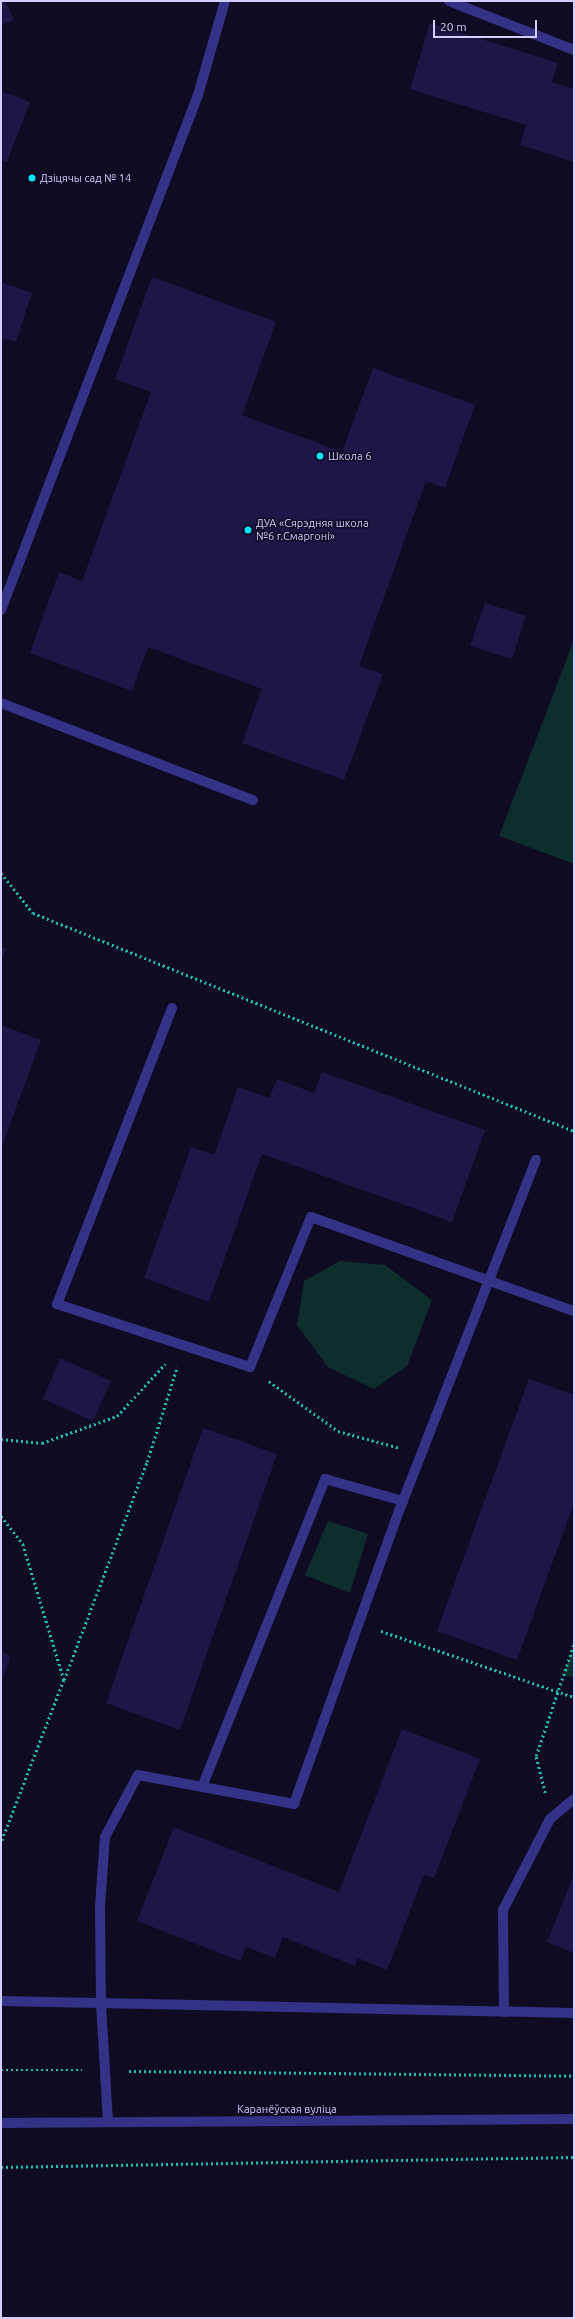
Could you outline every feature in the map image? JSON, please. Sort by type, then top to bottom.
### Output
[{"type":"street","points":[[1,610],[198,95],[225,1]]},
{"type":"street","points":[[449,1],[574,50]]},
{"type":"street","points":[[1,703],[253,800]]},
{"type":"street","points":[[172,1008],[57,1304],[250,1367],[311,1217],[488,1282],[574,1311]]},
{"type":"street","points":[[108,2122],[101,2005],[100,1906],[105,1837],[138,1775],[294,1804],[403,1501],[536,1160]]},
{"type":"street","points":[[202,1787],[325,1479],[403,1501]]},
{"type":"street","points":[[504,2012],[503,1910],[550,1819],[574,1799]]},
{"type":"street","points":[[1,2001],[101,2005],[574,2013]]},
{"type":"street","name":"Каранёўская вуліца","points":[[1,2123],[574,2119]]},
{"type":"path","points":[[1,874],[32,913],[574,1131]]},
{"type":"path","points":[[1,1439],[42,1443],[117,1416],[183,1345]]},
{"type":"path","points":[[1,1842],[147,1462],[183,1345]]},
{"type":"path","points":[[250,1367],[338,1431],[421,1454]]},
{"type":"path","points":[[1,1516],[23,1544],[64,1680]]},
{"type":"path","points":[[359,1624],[574,1697]]},
{"type":"path","points":[[550,1819],[536,1756],[574,1644]]},
{"type":"path","points":[[1,2070],[574,2076]]},
{"type":"path","points":[[1,2167],[574,2157]]},
{"type":"green space","points":[[574,640],[574,864],[499,836]]},
{"type":"green space","points":[[340,1261],[385,1265],[432,1300],[407,1366],[374,1389],[328,1367],[297,1325],[304,1281]]},
{"type":"green space","points":[[328,1521],[368,1534],[350,1593],[305,1575]]},
{"type":"green space","points":[[574,1644],[574,1677],[563,1676]]},
{"type":"building","points":[[1,1],[5,1],[14,20],[1,25]]},
{"type":"building","points":[[430,23],[558,63],[552,82],[574,89],[574,162],[520,145],[526,125],[410,89]]},
{"type":"building","points":[[1,91],[30,102],[7,162],[1,160]]},
{"type":"building","points":[[152,277],[276,322],[242,415],[342,452],[373,368],[475,405],[445,488],[426,481],[359,666],[383,674],[344,780],[242,743],[262,689],[148,647],[132,691],[30,653],[59,572],[82,581],[151,392],[115,379]]},
{"type":"building","points":[[1,282],[32,293],[16,342],[1,337]]},
{"type":"building","points":[[485,603],[526,616],[512,659],[470,646]]},
{"type":"building","points":[[1,947],[6,949],[1,962]]},
{"type":"building","points":[[1,1025],[41,1040],[1,1149]]},
{"type":"building","points":[[322,1072],[485,1130],[452,1222],[262,1154],[209,1302],[144,1278],[191,1147],[214,1155],[238,1087],[269,1098],[277,1079],[314,1093]]},
{"type":"building","points":[[60,1358],[111,1381],[93,1421],[43,1399]]},
{"type":"building","points":[[529,1379],[574,1395],[574,1503],[517,1660],[437,1631]]},
{"type":"building","points":[[203,1428],[277,1454],[180,1730],[106,1703]]},
{"type":"building","points":[[1,1652],[11,1656],[1,1683]]},
{"type":"building","points":[[402,1729],[480,1759],[434,1878],[424,1875],[387,1970],[358,1958],[355,1966],[283,1937],[275,1958],[246,1947],[240,1961],[137,1921],[174,1827],[339,1892]]},
{"type":"building","points":[[574,1874],[574,1953],[547,1942]]},
{"type":"place","name":"Дзіцячы сад № 14","points":[[32,178]]},
{"type":"place","name":"Школа 6","points":[[320,456]]},
{"type":"place","name":"ДУА «Сярэдняя школа №6 г.Смаргоні»","points":[[248,530]]}]
